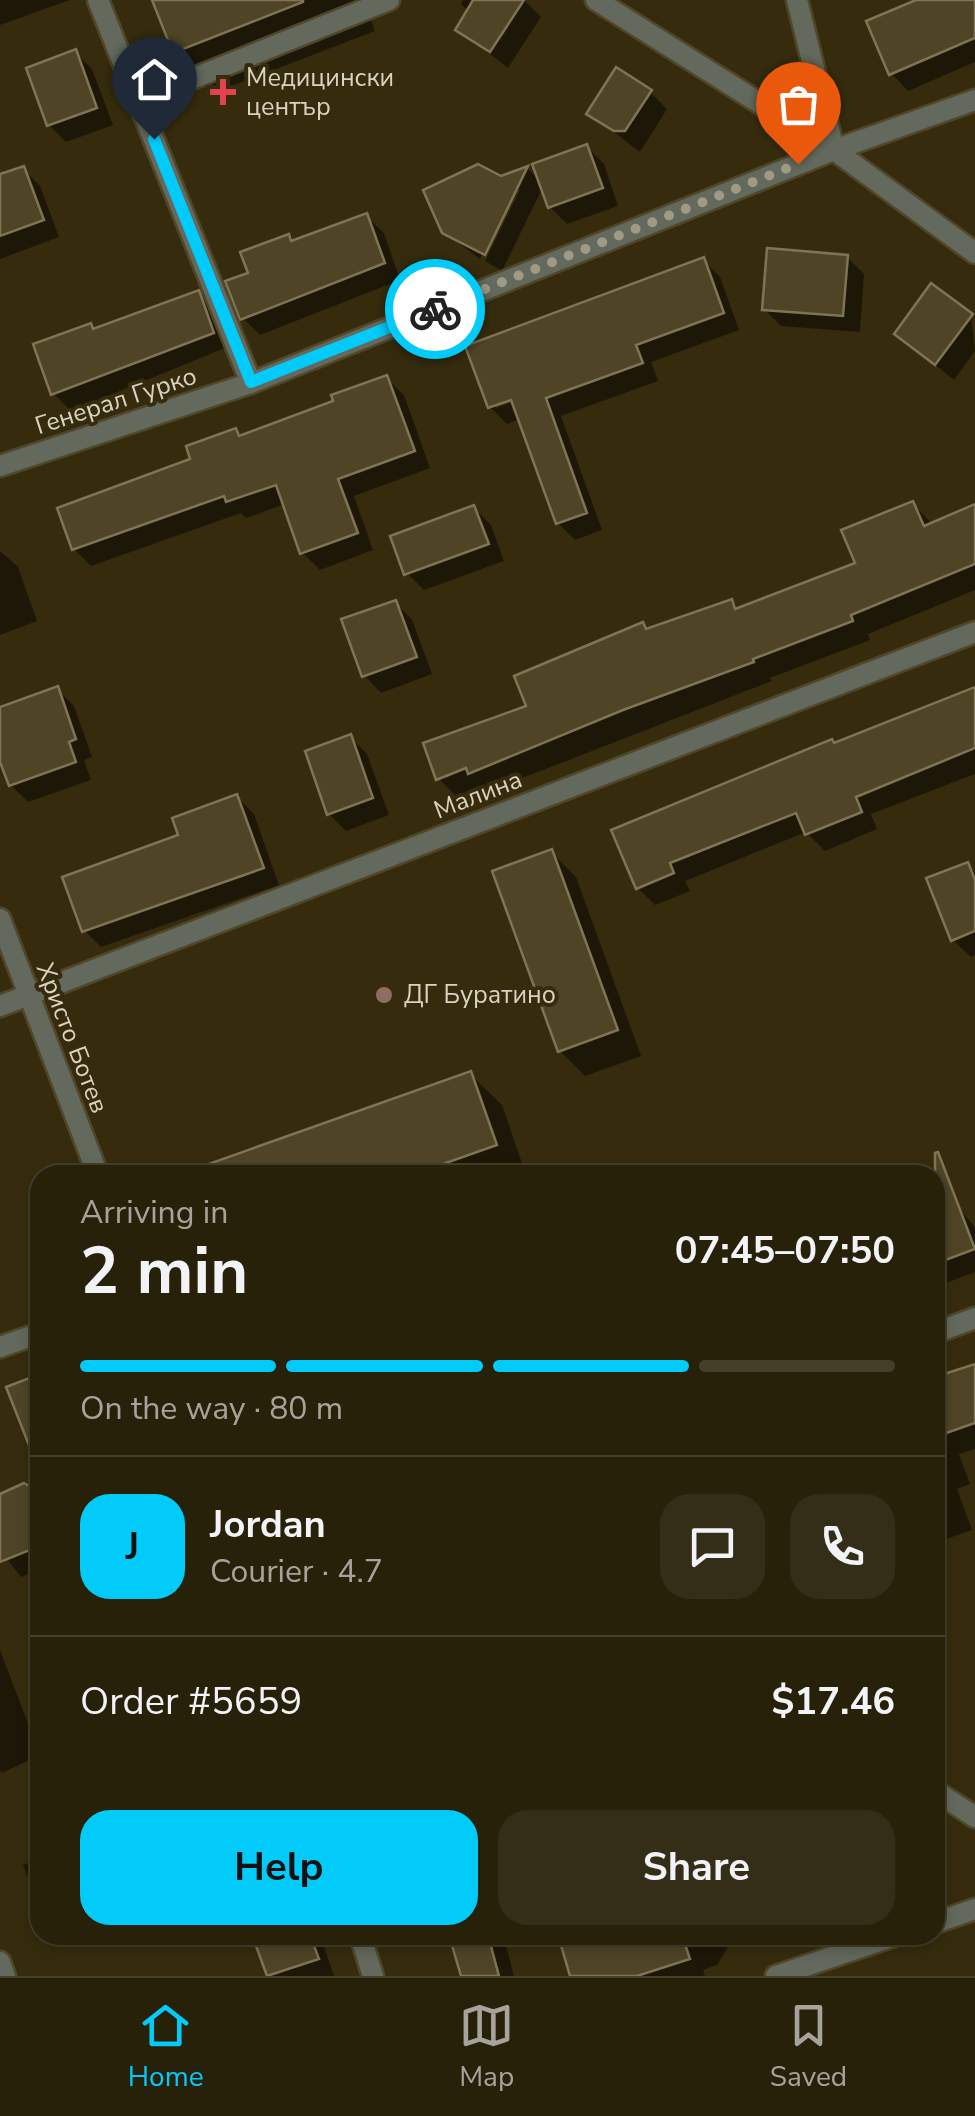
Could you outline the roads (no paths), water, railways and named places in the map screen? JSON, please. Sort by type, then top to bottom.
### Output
[{"type":"street","points":[[98,0],[251,382]]},
{"type":"street","points":[[179,84],[389,0]]},
{"type":"street","points":[[596,0],[834,150],[975,253]]},
{"type":"street","points":[[796,0],[834,150]]},
{"type":"street","name":"Генерал Гурко","points":[[0,466],[251,382],[834,150],[975,100]]},
{"type":"street","name":"Малина","points":[[0,1006],[975,632]]},
{"type":"street","name":"Христо Ботев","points":[[0,919],[94,1165]]},
{"type":"street","points":[[945,1330],[975,1318]]},
{"type":"street","points":[[0,1347],[30,1336]]},
{"type":"street","points":[[945,1798],[975,1817]]},
{"type":"street","points":[[945,1919],[975,1910]]},
{"type":"street","points":[[363,1945],[374,1976]]},
{"type":"street","points":[[776,1976],[818,1969],[874,1945]]},
{"type":"street","points":[[0,1962],[6,1976]]},
{"type":"place","name":"Медицински център","points":[[223,92]]},
{"type":"place","name":"ДГ Буратино","points":[[384,995]]}]
